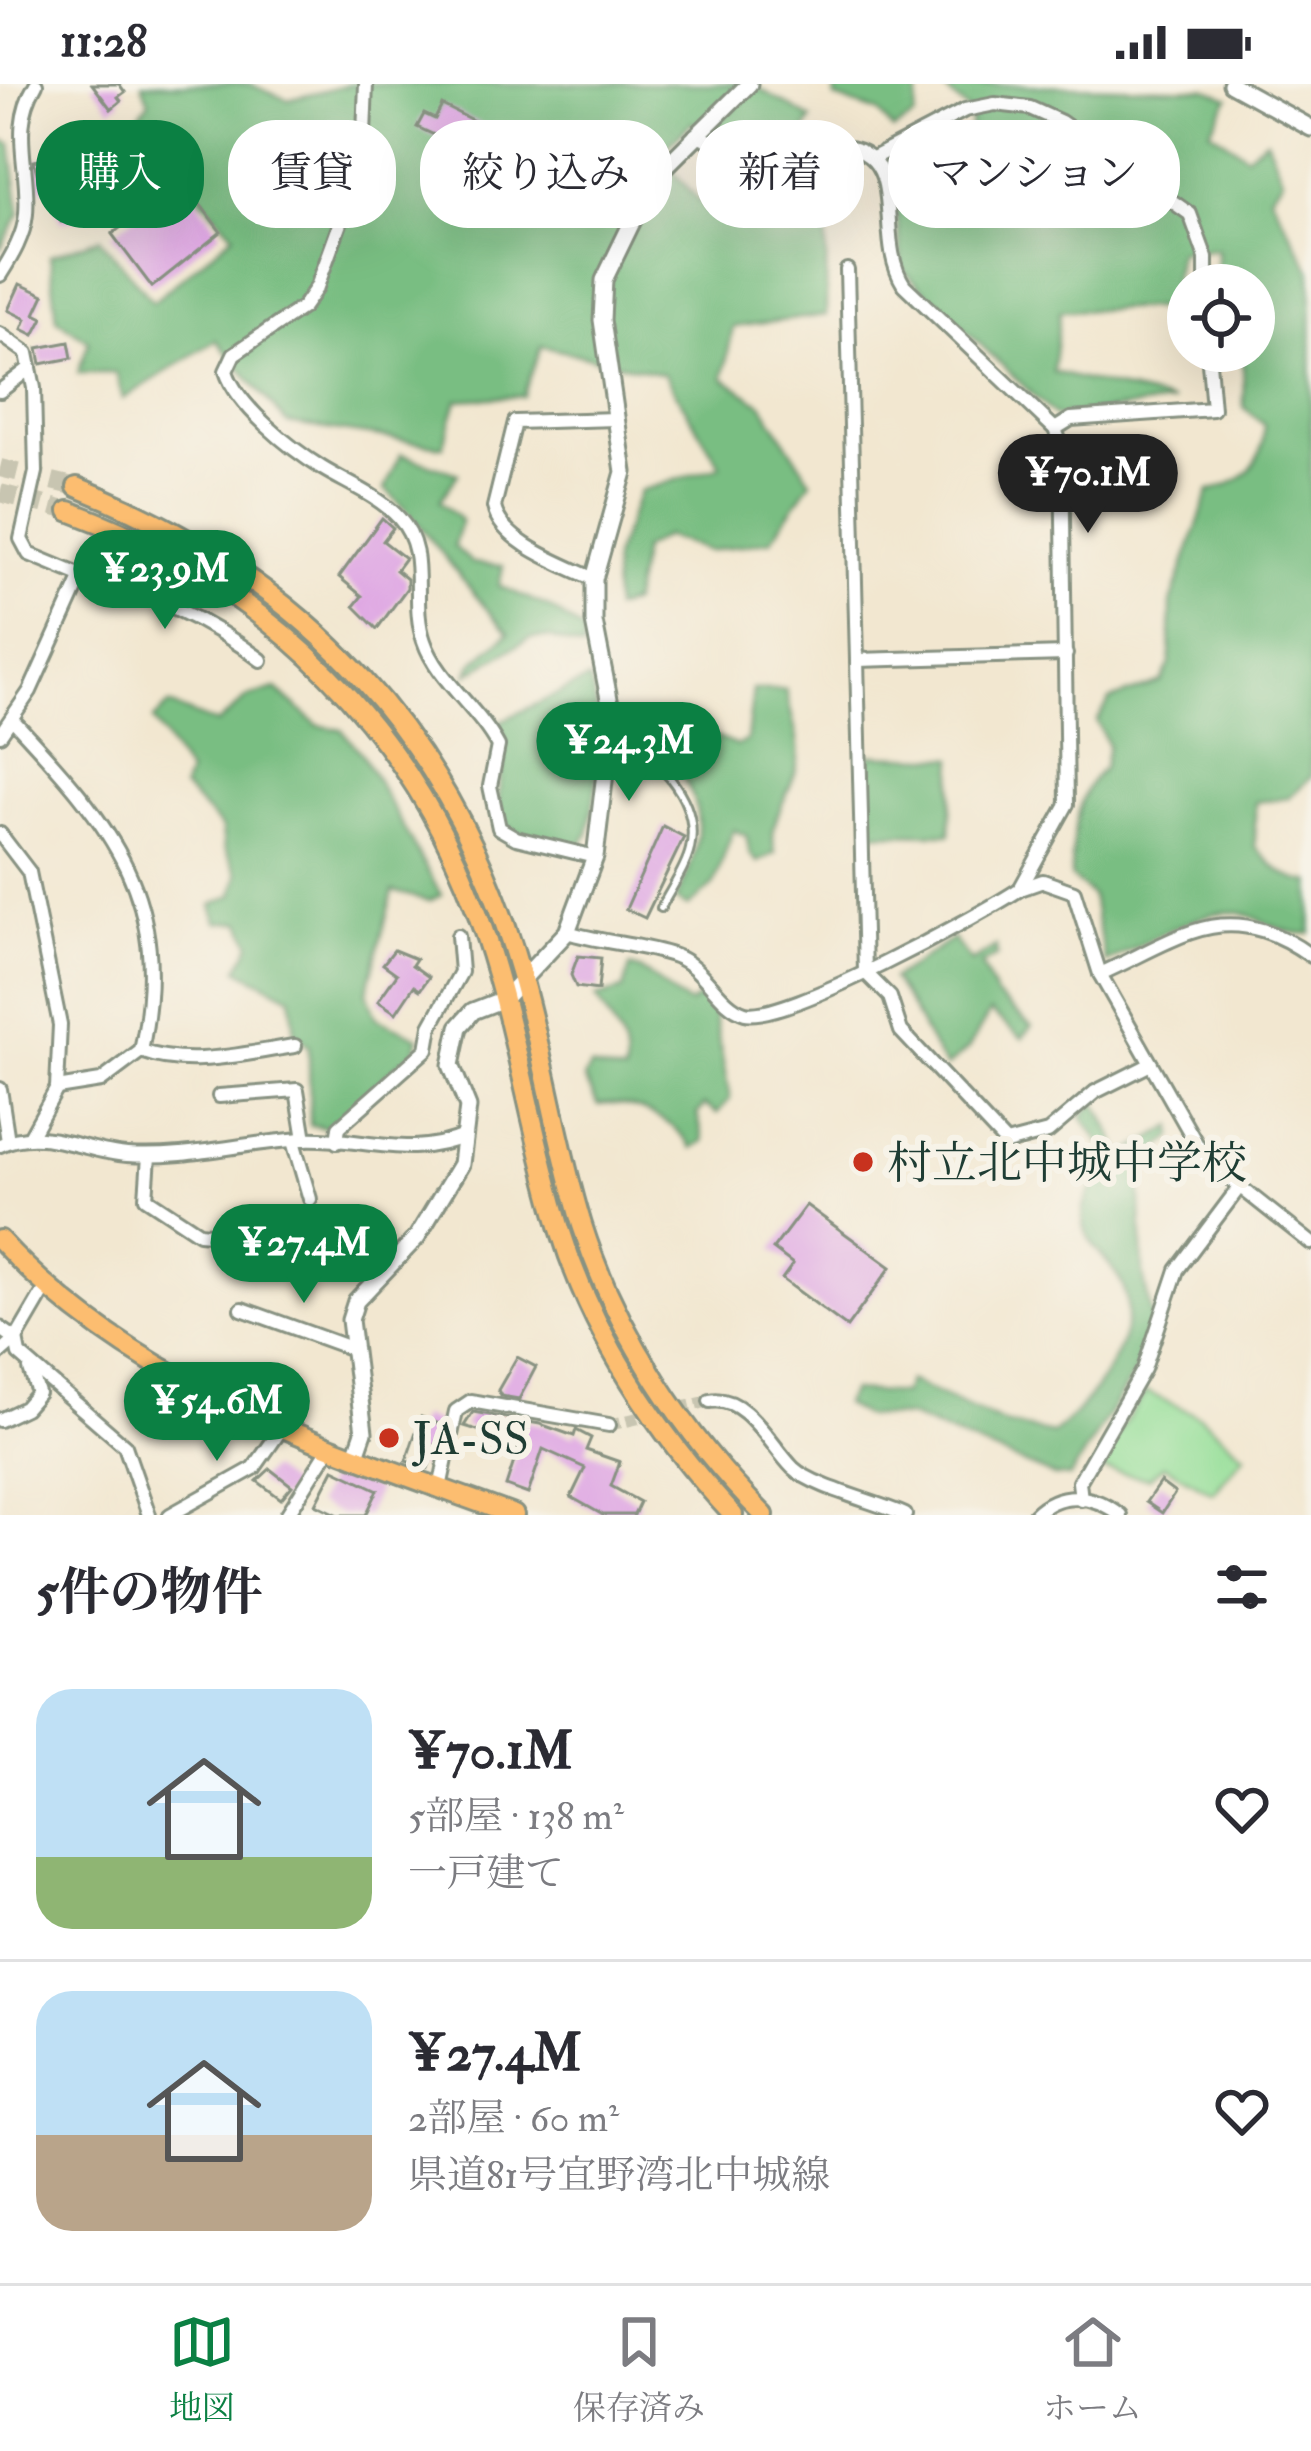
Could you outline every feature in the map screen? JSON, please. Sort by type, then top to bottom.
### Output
[{"type":"main road","points":[[77,487],[173,528],[230,563],[303,618],[361,674],[416,742],[480,855],[523,980],[583,1228],[610,1296],[680,1414],[764,1515]]},
{"type":"main road","points":[[69,512],[158,547],[226,586],[286,632],[345,689],[394,751],[455,858],[504,999],[561,1235],[592,1308],[646,1406],[733,1515]]},
{"type":"main road","points":[[0,1240],[47,1286],[139,1358],[203,1394],[330,1448],[514,1515]]},
{"type":"street","points":[[0,275],[16,250],[26,215],[18,132],[36,84]]},
{"type":"street","points":[[366,84],[363,160],[317,287],[303,307],[234,354],[226,371],[231,387],[287,440],[317,465],[376,498],[415,542],[416,610],[423,640],[497,746],[490,786],[499,828],[516,838],[595,857]]},
{"type":"street","points":[[356,1458],[364,1432],[350,1348],[356,1301],[417,1237],[461,1164],[469,1108],[451,1064],[452,1046],[473,1011],[504,999],[567,932],[595,857],[612,727],[594,622],[594,579],[623,472],[602,320],[604,280],[653,179],[749,84]]},
{"type":"street","points":[[1231,84],[1311,128]]},
{"type":"street","points":[[875,157],[965,110],[995,104],[1030,107],[1061,122],[1190,214],[1206,264]]},
{"type":"street","points":[[695,135],[735,152],[768,154],[843,146],[864,149],[875,157],[886,187],[895,270],[904,285],[1054,429],[1062,448],[1067,803],[1020,889]]},
{"type":"street","points":[[847,270],[865,972],[890,997],[901,1031],[1006,1143],[1048,1132],[1095,1092],[1151,1064]]},
{"type":"street","points":[[0,334],[27,353],[30,368],[36,472],[21,539],[29,554],[129,587],[232,638],[261,660]]},
{"type":"street","points":[[0,392],[30,368]]},
{"type":"street","points":[[1054,429],[1072,419],[1213,410],[1210,372]]},
{"type":"street","points":[[594,579],[515,535],[495,516],[494,507],[514,422],[616,419]]},
{"type":"street","points":[[0,735],[13,720],[67,619],[82,575]]},
{"type":"street","points":[[857,660],[1066,654]]},
{"type":"street","points":[[13,720],[85,798],[146,911],[151,1006],[141,1051],[101,1081],[57,1088]]},
{"type":"street","points":[[0,834],[29,872],[61,1025],[57,1088],[31,1135]]},
{"type":"street","points":[[567,932],[676,956],[703,973],[739,1012],[761,1015],[865,972],[1020,889],[1043,881],[1074,892],[1100,974],[1205,1159],[1311,1244]]},
{"type":"street","points":[[1100,974],[1219,921],[1242,922],[1311,956]]},
{"type":"street","points":[[338,1142],[340,1126],[427,1049],[431,1026],[461,972],[458,936]]},
{"type":"street","points":[[141,1051],[168,1061],[296,1046]]},
{"type":"street","points":[[0,1089],[4,1143],[31,1135],[184,1158],[299,1140],[438,1148],[466,1135]]},
{"type":"street","points":[[219,1096],[297,1090],[299,1140],[310,1199]]},
{"type":"street","points":[[149,1156],[146,1198],[199,1233],[220,1235]]},
{"type":"street","points":[[1081,1499],[1079,1482],[1144,1369],[1177,1270],[1238,1189]]},
{"type":"street","points":[[0,1353],[16,1340],[47,1286]]},
{"type":"street","points":[[242,1310],[350,1348]]},
{"type":"street","points":[[0,1328],[16,1340],[38,1394],[25,1408],[0,1420]]},
{"type":"street","points":[[30,1367],[125,1446],[148,1515]]},
{"type":"street","points":[[710,1401],[724,1399],[737,1405],[797,1473],[905,1515]]},
{"type":"street","points":[[440,1488],[456,1411],[471,1401],[609,1425]]},
{"type":"street","points":[[170,1515],[254,1468],[282,1428]]},
{"type":"street","points":[[287,1515],[330,1448]]},
{"type":"street","points":[[1034,1515],[1052,1497],[1081,1499],[1120,1515]]},
{"type":"lane","points":[[612,727],[671,778],[687,803],[691,848],[661,908]]},
{"type":"green space","points":[[142,84],[249,84],[288,100],[353,84],[752,84],[811,120],[696,120],[672,142],[672,120],[420,120],[420,228],[672,228],[672,170],[696,197],[696,228],[827,228],[826,315],[733,327],[723,378],[762,404],[811,481],[771,540],[709,551],[665,536],[642,549],[632,603],[614,609],[613,560],[640,491],[721,466],[664,374],[541,346],[523,396],[457,400],[443,446],[287,423],[216,340],[123,399],[116,373],[78,373],[89,341],[57,319],[50,256],[100,238],[153,302],[234,234],[228,228],[396,228],[396,120],[228,120],[228,228],[204,202],[204,120],[135,120],[149,102]]},
{"type":"green space","points":[[836,84],[919,84],[915,117],[888,120],[888,124],[878,112],[835,98]]},
{"type":"green space","points":[[939,84],[1207,89],[1229,98],[1210,130],[1246,155],[1266,139],[1283,179],[1270,195],[1311,271],[1311,777],[1288,798],[1255,802],[1255,847],[1287,876],[1311,881],[1311,933],[1225,912],[1172,929],[1106,963],[1091,895],[1071,877],[1081,804],[1103,769],[1108,746],[1097,721],[1110,700],[1161,682],[1170,664],[1171,603],[1209,491],[1242,476],[1260,450],[1264,425],[1244,407],[1243,372],[1275,372],[1275,264],[1217,264],[1217,249],[1178,251],[1176,264],[1167,264],[1167,308],[1060,311],[1053,372],[1173,402],[1056,417],[902,269],[898,228],[1180,228],[1180,120],[971,120],[971,114]]},
{"type":"green space","points":[[0,139],[11,144],[20,213],[0,250]]},
{"type":"green space","points":[[401,454],[458,474],[440,501],[461,520],[454,546],[472,563],[503,566],[499,586],[549,607],[584,632],[583,649],[550,638],[530,638],[468,674],[471,665],[509,633],[385,489]]},
{"type":"green space","points":[[589,679],[599,738],[588,835],[580,845],[518,834],[502,823],[499,810],[503,748],[499,722]]},
{"type":"green space","points":[[276,689],[317,725],[342,730],[362,754],[441,895],[429,901],[393,891],[367,992],[376,1018],[419,1037],[416,1049],[328,1128],[310,1125],[309,1046],[295,1034],[291,997],[238,969],[251,944],[242,922],[217,922],[212,905],[233,895],[238,874],[224,847],[222,828],[183,788],[188,774],[153,720],[169,705],[217,724],[247,698]]},
{"type":"green space","points":[[753,690],[786,690],[797,742],[796,770],[774,828],[775,853],[758,862],[750,854],[746,835],[733,830],[714,884],[688,907],[676,900],[695,848],[696,808],[679,770],[644,727],[693,728],[737,746],[747,740]]},
{"type":"green space","points":[[869,755],[954,758],[950,834],[869,833]]},
{"type":"green space","points":[[953,939],[971,962],[996,947],[997,956],[981,965],[996,996],[1032,1027],[1022,1038],[990,1012],[968,1049],[946,1067],[892,979]]},
{"type":"green space","points":[[630,967],[690,1004],[702,995],[714,1014],[730,1099],[717,1113],[704,1105],[697,1114],[704,1141],[692,1148],[675,1129],[651,1114],[624,1105],[598,1105],[584,1078],[590,1067],[624,1074],[622,1044],[596,998],[623,990]]},
{"type":"green space","points":[[1096,1102],[1123,1155],[1173,1126],[1173,1137],[1140,1162],[1143,1274],[1152,1320],[1137,1369],[1070,1477],[1054,1476],[909,1417],[864,1416],[843,1404],[851,1391],[903,1394],[908,1381],[1008,1425],[1053,1434],[1082,1406],[1118,1349],[1127,1308],[1120,1280],[1084,1227],[1086,1202],[1111,1159],[1082,1116]]},
{"type":"green space","points":[[1146,1392],[1201,1417],[1245,1455],[1213,1493],[1164,1465],[1149,1478],[1094,1468]]},
{"type":"building","points":[[92,84],[119,84],[125,92],[111,109]]},
{"type":"building","points":[[442,105],[472,120],[421,120],[424,114],[435,119]]},
{"type":"building","points":[[204,209],[221,232],[152,287],[112,234],[120,228],[204,228]]},
{"type":"building","points":[[20,284],[44,295],[35,314],[43,318],[34,335],[22,329],[26,319],[8,310]]},
{"type":"building","points":[[69,342],[72,358],[41,364],[38,348]]},
{"type":"building","points":[[382,518],[393,528],[383,541],[405,558],[396,570],[407,579],[407,588],[377,629],[354,606],[362,596],[339,577]]},
{"type":"building","points":[[663,826],[684,837],[645,918],[626,909]]},
{"type":"building","points":[[394,950],[416,959],[412,965],[429,977],[420,990],[414,986],[396,1013],[378,1001],[397,974],[383,964]]},
{"type":"building","points":[[578,956],[601,958],[598,990],[576,987],[571,975]]},
{"type":"building","points":[[806,1205],[891,1267],[847,1327],[782,1279],[793,1264],[773,1249]]},
{"type":"building","points":[[517,1357],[536,1367],[519,1399],[501,1396],[498,1390]]},
{"type":"building","points":[[473,1412],[540,1424],[574,1436],[576,1430],[591,1438],[586,1450],[620,1462],[611,1486],[640,1502],[634,1515],[603,1515],[571,1497],[585,1468],[543,1449],[528,1494],[506,1486],[520,1443],[464,1426]]},
{"type":"building","points":[[421,1417],[442,1425],[428,1468],[406,1461]]},
{"type":"building","points":[[270,1469],[292,1486],[281,1499],[257,1481]]},
{"type":"building","points":[[334,1469],[378,1490],[366,1515],[339,1515],[316,1504]]},
{"type":"building","points":[[1160,1482],[1175,1493],[1162,1513],[1146,1502]]},
{"type":"tunnel","points":[[0,468],[77,487]]},
{"type":"tunnel","points":[[0,493],[69,511]]},
{"type":"tunnel","points":[[609,1425],[710,1401]]},
{"type":"place","name":"村立北中城中学校","points":[[863,1162]]},
{"type":"place","name":"JA-SS","points":[[389,1438]]}]
